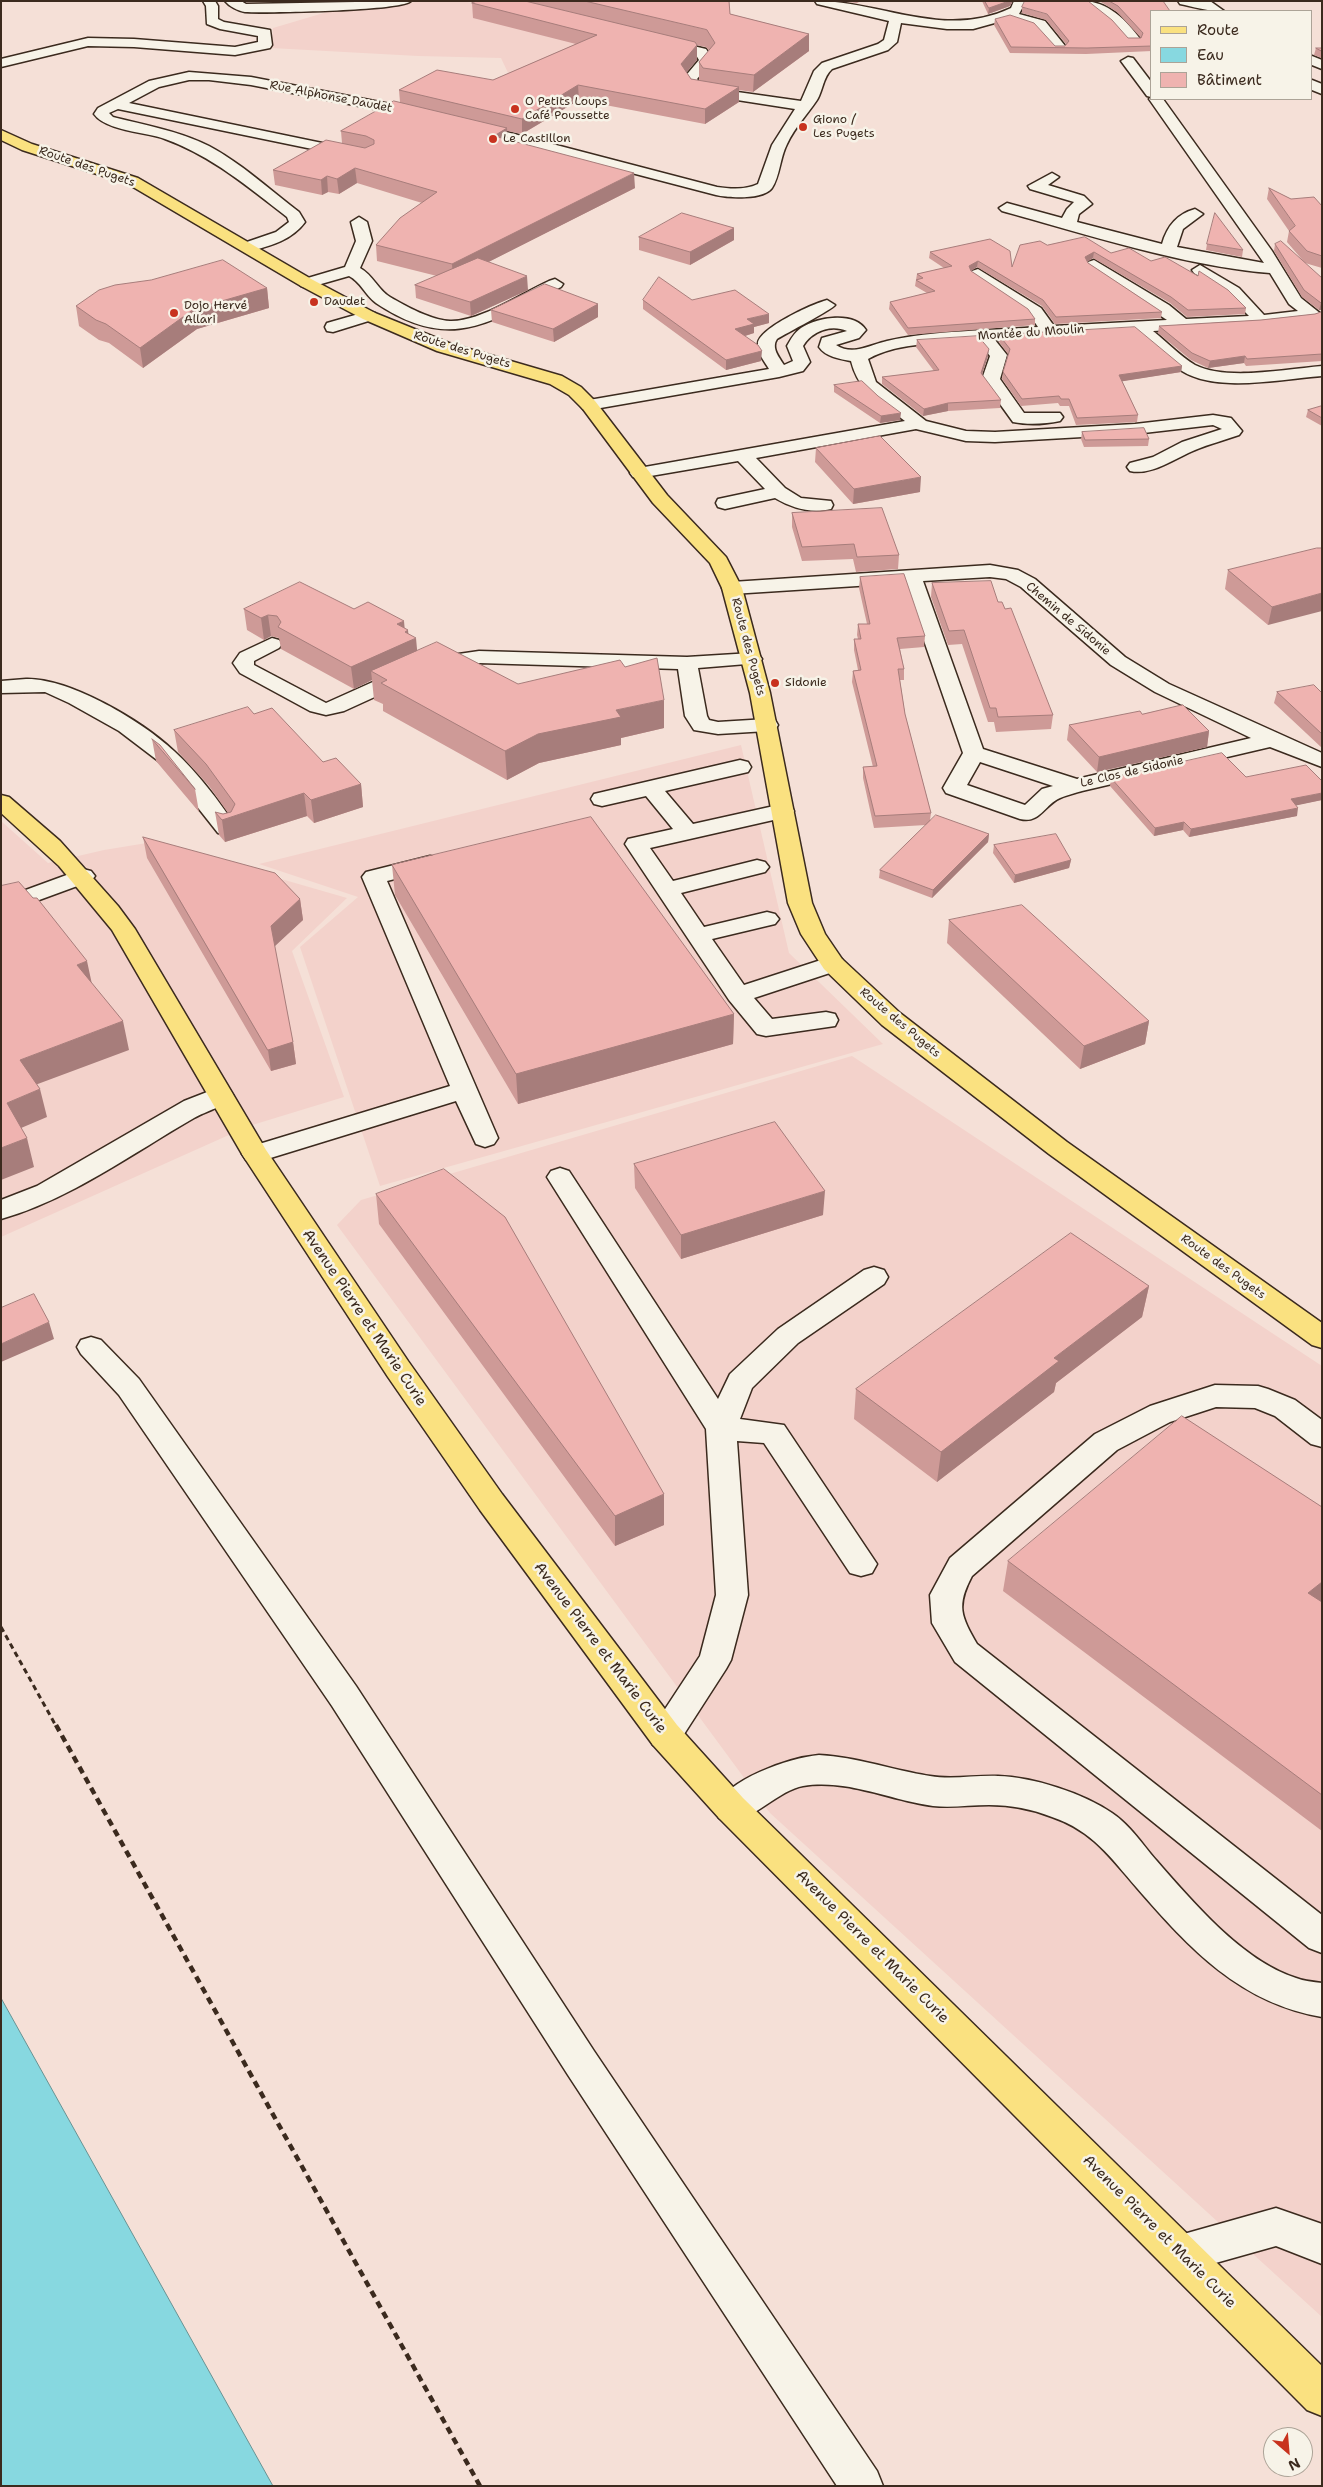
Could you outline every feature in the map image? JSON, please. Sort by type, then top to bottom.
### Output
[{"type":"main road","name":"Route des Pugets","points":[[1,134],[27,147],[133,182],[307,283],[369,316],[443,347],[556,380],[575,391],[589,405],[639,473],[719,561],[732,588],[752,659],[767,724],[800,903],[814,934],[832,964],[891,1019],[1058,1148],[1322,1338]]},
{"type":"main road","name":"Avenue Pierre et Marie Curie","points":[[1,802],[50,843],[83,876],[122,930],[255,1154],[311,1242],[486,1494],[665,1735],[731,1808],[1322,2395]]},
{"type":"street","points":[[1,63],[88,42],[134,43],[235,50],[265,45],[265,33],[220,25],[212,21],[212,6],[209,1]]},
{"type":"street","points":[[231,1],[244,8],[370,5],[405,1]]},
{"type":"street","points":[[821,1],[898,19],[928,24],[958,25],[984,22],[1010,15],[1016,10],[1020,1]]},
{"type":"street","points":[[1088,1],[1118,21],[1134,40]]},
{"type":"street","points":[[1184,1],[1194,10]]},
{"type":"street","points":[[1184,1],[1206,4],[1216,10]]},
{"type":"street","points":[[1010,15],[1040,24],[1059,47]]},
{"type":"street","points":[[462,124],[716,191],[736,194],[765,187],[779,144],[792,122],[811,98],[821,72],[827,66],[883,47],[890,42],[893,25],[898,19]]},
{"type":"street","points":[[644,38],[701,52],[706,60],[690,79],[697,90],[805,106]]},
{"type":"street","points":[[1128,61],[1150,90]]},
{"type":"street","name":"Rue Alphonse Daudet","points":[[115,104],[161,81],[189,76],[209,76],[251,81],[436,118]]},
{"type":"street","name":"Montée du Moulin","points":[[1157,100],[1296,302],[1317,316]]},
{"type":"street","points":[[247,247],[273,239],[293,229],[297,222],[294,215],[227,164],[203,149],[188,142],[117,123],[103,116],[101,114],[103,111],[115,104],[367,157]]},
{"type":"street","points":[[1052,177],[1035,186],[1079,199],[1084,204],[1061,223]]},
{"type":"street","points":[[1007,208],[1169,250],[1245,267],[1275,269]]},
{"type":"street","points":[[1169,250],[1173,231],[1179,222],[1195,214]]},
{"type":"street","points":[[351,270],[365,246],[364,232],[359,222]]},
{"type":"street","points":[[1094,265],[1163,308],[1181,323]]},
{"type":"street","points":[[307,283],[351,270],[362,274],[369,281],[372,291],[384,300],[436,323],[452,326],[474,322],[555,284]]},
{"type":"street","points":[[1200,270],[1233,289],[1249,303],[1260,320]]},
{"type":"street","points":[[978,274],[1035,311],[1049,331]]},
{"type":"street","points":[[779,372],[767,351],[766,343],[770,336],[812,311],[827,305]]},
{"type":"street","points":[[333,328],[369,316]]},
{"type":"street","name":"Montée du Moulin","points":[[860,358],[868,352],[899,344],[982,336],[1317,316]]},
{"type":"street","points":[[589,405],[779,372],[797,367],[802,362],[795,346],[797,341],[815,328],[829,323],[846,323],[858,330],[853,334],[828,342],[827,347],[837,352],[860,358],[864,377],[870,386],[917,421],[916,424]]},
{"type":"street","points":[[1138,326],[1189,369],[1203,375],[1225,377],[1322,371]]},
{"type":"street","points":[[982,336],[999,355],[991,379],[1019,418],[1098,415]]},
{"type":"street","points":[[639,473],[916,424],[966,436],[995,437],[1135,429],[1213,420],[1226,422],[1233,431],[1188,446],[1159,461],[1136,466]]},
{"type":"street","points":[[743,455],[778,492],[797,503],[824,505]]},
{"type":"street","points":[[725,503],[778,492]]},
{"type":"street","name":"Chemin de Sidonie","points":[[732,588],[990,571],[1011,574],[1028,583],[1118,661],[1162,688],[1272,740],[1322,761]]},
{"type":"street","points":[[911,576],[974,753],[954,788],[1028,814],[1050,794],[1076,786]]},
{"type":"street","points":[[272,644],[247,657],[243,663],[247,669],[317,707],[326,709],[337,707],[430,663],[454,659],[480,657],[686,663],[752,659]]},
{"type":"street","points":[[686,663],[696,716],[702,725],[718,728],[767,724]]},
{"type":"street","points":[[1,687],[28,684],[49,687],[68,693],[148,741],[167,755],[226,828]]},
{"type":"street","name":"Le Clos de Sidonie","points":[[974,753],[1076,786],[1272,740]]},
{"type":"street","points":[[602,800],[740,767]]},
{"type":"street","points":[[651,788],[688,832]]},
{"type":"street","points":[[783,810],[636,844],[738,995],[766,1028],[826,1020]]},
{"type":"street","points":[[450,858],[374,877],[485,1138]]},
{"type":"street","points":[[667,890],[757,867]]},
{"type":"street","points":[[1,907],[83,876]]},
{"type":"street","points":[[698,935],[767,918]]},
{"type":"street","points":[[738,995],[832,964]]},
{"type":"street","points":[[255,1154],[465,1090]]},
{"type":"street","points":[[1,1210],[46,1192],[193,1107],[220,1095]]},
{"type":"street","points":[[560,1177],[721,1428]]},
{"type":"street","points":[[665,1735],[715,1660],[732,1595],[721,1428],[740,1382],[788,1336],[874,1277]]},
{"type":"street","points":[[92,1347],[128,1387],[344,1696],[581,2063],[862,2486]]},
{"type":"street","points":[[1322,1436],[1285,1408],[1258,1397],[1216,1396],[1160,1414],[1106,1442],[961,1567],[946,1595],[948,1623],[966,1653],[1322,1937]]},
{"type":"street","points":[[721,1428],[773,1433],[861,1564]]},
{"type":"street","points":[[731,1808],[784,1776],[823,1768],[933,1792],[1007,1791],[1061,1805],[1097,1822],[1178,1910],[1210,1942],[1242,1967],[1276,1989],[1306,1999],[1322,2000]]},
{"type":"street","points":[[1180,2253],[1276,2226],[1322,2244]]},
{"type":"path","points":[[1,1627],[480,2486]]},
{"type":"shaded area","points":[[424,1],[460,1],[495,6],[694,56],[510,77],[501,58],[418,56],[271,48],[273,28],[327,12]]},
{"type":"shaded area","points":[[741,745],[789,953],[883,1044],[380,1186],[300,947],[358,897],[259,864]]},
{"type":"shaded area","points":[[1,821],[48,863],[104,850],[153,842],[347,898],[292,951],[344,1097],[249,1126],[1,1237]]},
{"type":"shaded area","points":[[852,1056],[1322,1366],[1322,2317],[770,1813],[337,1225],[361,1200]]},
{"type":"water","points":[[1,1998],[273,2486],[1,2486]]},
{"type":"building","points":[[477,1],[525,1],[695,42],[697,45],[681,64],[691,79],[739,87],[705,109],[578,85],[522,119],[399,90],[437,70],[493,80],[597,35],[472,3]]},
{"type":"building","points":[[585,1],[729,1],[730,14],[809,34],[754,75],[703,68],[699,62],[715,43],[707,30]]},
{"type":"building","points":[[985,1],[1009,1],[989,8]]},
{"type":"building","points":[[1025,1],[1088,1],[1112,20],[1128,38],[1141,38],[1143,33],[1118,6],[1109,1],[1163,1],[1169,10],[1150,10],[1150,46],[1087,48],[1011,47],[995,19],[1010,15],[1034,23],[1055,46],[1065,46],[1069,41],[1047,14],[1022,7]]},
{"type":"building","points":[[394,101],[507,128],[494,136],[634,173],[452,264],[376,245],[400,218],[437,192],[355,168],[337,179],[327,176],[321,180],[273,170],[326,140],[365,148],[374,144],[374,140],[366,136],[341,131]]},
{"type":"building","points":[[1269,188],[1291,199],[1314,197],[1322,206],[1322,256],[1307,251],[1289,231],[1295,226]]},
{"type":"building","points":[[682,213],[734,228],[690,252],[639,237]]},
{"type":"building","points":[[1215,213],[1243,250],[1207,244]]},
{"type":"building","points":[[1085,237],[1111,253],[1129,248],[1151,261],[1165,257],[1198,276],[1199,271],[1228,290],[1246,308],[1188,310],[1171,297],[1094,252],[1085,257],[1088,263],[1162,312],[1056,317],[1043,300],[978,261],[969,266],[971,271],[1028,309],[1035,319],[908,328],[890,302],[935,291],[916,280],[923,278],[917,274],[952,266],[930,252],[990,239],[1010,251],[1012,267],[1020,245],[1040,241],[1047,245]]},
{"type":"building","points":[[1281,241],[1322,278],[1322,303],[1304,290],[1275,244]]},
{"type":"building","points":[[478,258],[527,276],[470,302],[415,285]]},
{"type":"building","points":[[223,260],[267,288],[194,309],[140,348],[76,306],[99,290],[115,285],[151,280]]},
{"type":"building","points":[[659,277],[692,300],[735,290],[769,314],[747,319],[754,324],[735,329],[758,345],[762,351],[726,360],[643,300]]},
{"type":"building","points":[[545,284],[598,304],[553,329],[491,310]]},
{"type":"building","points":[[1322,311],[1322,354],[1247,359],[1245,356],[1210,361],[1192,353],[1159,326],[1261,320],[1315,314]]},
{"type":"building","points":[[1135,327],[1182,366],[1119,375],[1138,415],[1077,418],[1069,399],[1061,399],[1059,396],[1022,399],[1003,372],[1010,349],[999,335]]},
{"type":"building","points":[[978,336],[989,349],[981,373],[1001,400],[948,403],[924,409],[882,377],[939,370],[917,340]]},
{"type":"building","points":[[862,381],[901,413],[881,416],[834,385]]},
{"type":"building","points":[[1322,406],[1322,418],[1308,410]]},
{"type":"building","points":[[1144,428],[1149,439],[1085,440],[1082,432]]},
{"type":"building","points":[[880,436],[921,477],[854,489],[816,448]]},
{"type":"building","points":[[882,508],[899,555],[857,557],[854,544],[802,547],[792,513]]},
{"type":"building","points":[[1322,548],[1322,593],[1272,607],[1228,570]]},
{"type":"building","points":[[904,574],[925,636],[897,638],[904,669],[898,669],[905,714],[931,813],[875,816],[863,767],[877,766],[853,671],[861,670],[854,639],[861,639],[858,624],[870,624],[860,577]]},
{"type":"building","points":[[991,581],[998,602],[1002,602],[1005,609],[1011,608],[1053,715],[998,717],[996,708],[990,708],[964,630],[949,631],[932,583]]},
{"type":"building","points":[[300,582],[354,609],[368,602],[404,621],[397,624],[408,630],[405,632],[416,638],[351,667],[278,627],[281,622],[277,616],[268,615],[261,618],[244,609]]},
{"type":"building","points":[[437,642],[518,684],[620,660],[625,667],[657,658],[664,700],[616,710],[621,717],[538,734],[505,751],[381,683],[387,680],[371,671]]},
{"type":"building","points":[[1314,685],[1322,693],[1322,734],[1277,692]]},
{"type":"building","points":[[1183,705],[1209,731],[1099,757],[1069,725],[1140,711],[1142,714]]},
{"type":"building","points":[[248,707],[254,714],[272,708],[323,762],[336,758],[361,784],[311,800],[304,793],[222,820],[215,812],[223,814],[231,812],[235,804],[206,764],[174,730]]},
{"type":"building","points":[[152,739],[160,745],[195,789]]},
{"type":"building","points":[[1222,753],[1246,777],[1306,765],[1322,781],[1322,793],[1291,799],[1298,808],[1191,829],[1184,822],[1155,828],[1111,778]]},
{"type":"building","points":[[936,815],[989,834],[933,890],[880,870]]},
{"type":"building","points":[[591,817],[734,1014],[516,1074],[392,865]]},
{"type":"building","points":[[1056,834],[1071,860],[1015,875],[994,845]]},
{"type":"building","points":[[143,837],[275,873],[300,899],[271,926],[293,1042],[268,1050]]},
{"type":"building","points":[[19,882],[33,898],[37,898],[87,961],[77,965],[123,1021],[20,1060],[40,1089],[7,1103],[27,1138],[1,1148],[1,886]]},
{"type":"building","points":[[1022,905],[1149,1021],[1084,1046],[949,920]]},
{"type":"building","points":[[775,1122],[825,1191],[681,1235],[634,1164]]},
{"type":"building","points":[[444,1169],[505,1217],[664,1494],[615,1516],[376,1194]]},
{"type":"building","points":[[1071,1233],[1149,1286],[1054,1358],[1059,1361],[941,1452],[856,1389]]},
{"type":"building","points":[[34,1294],[49,1322],[1,1344],[1,1308]]},
{"type":"building","points":[[1182,1416],[1322,1507],[1322,1582],[1308,1593],[1322,1602],[1322,1795],[1008,1561]]},
{"type":"place","name":"O Petits Loups Café Poussette","points":[[515,109]]},
{"type":"place","name":"Giono / Les Pugets","points":[[803,127]]},
{"type":"place","name":"Le Castillon","points":[[493,139]]},
{"type":"place","name":"Daudet","points":[[314,302]]},
{"type":"place","name":"Dojo Hervé Allari","points":[[174,313]]},
{"type":"place","name":"Sidonie","points":[[775,683]]}]
